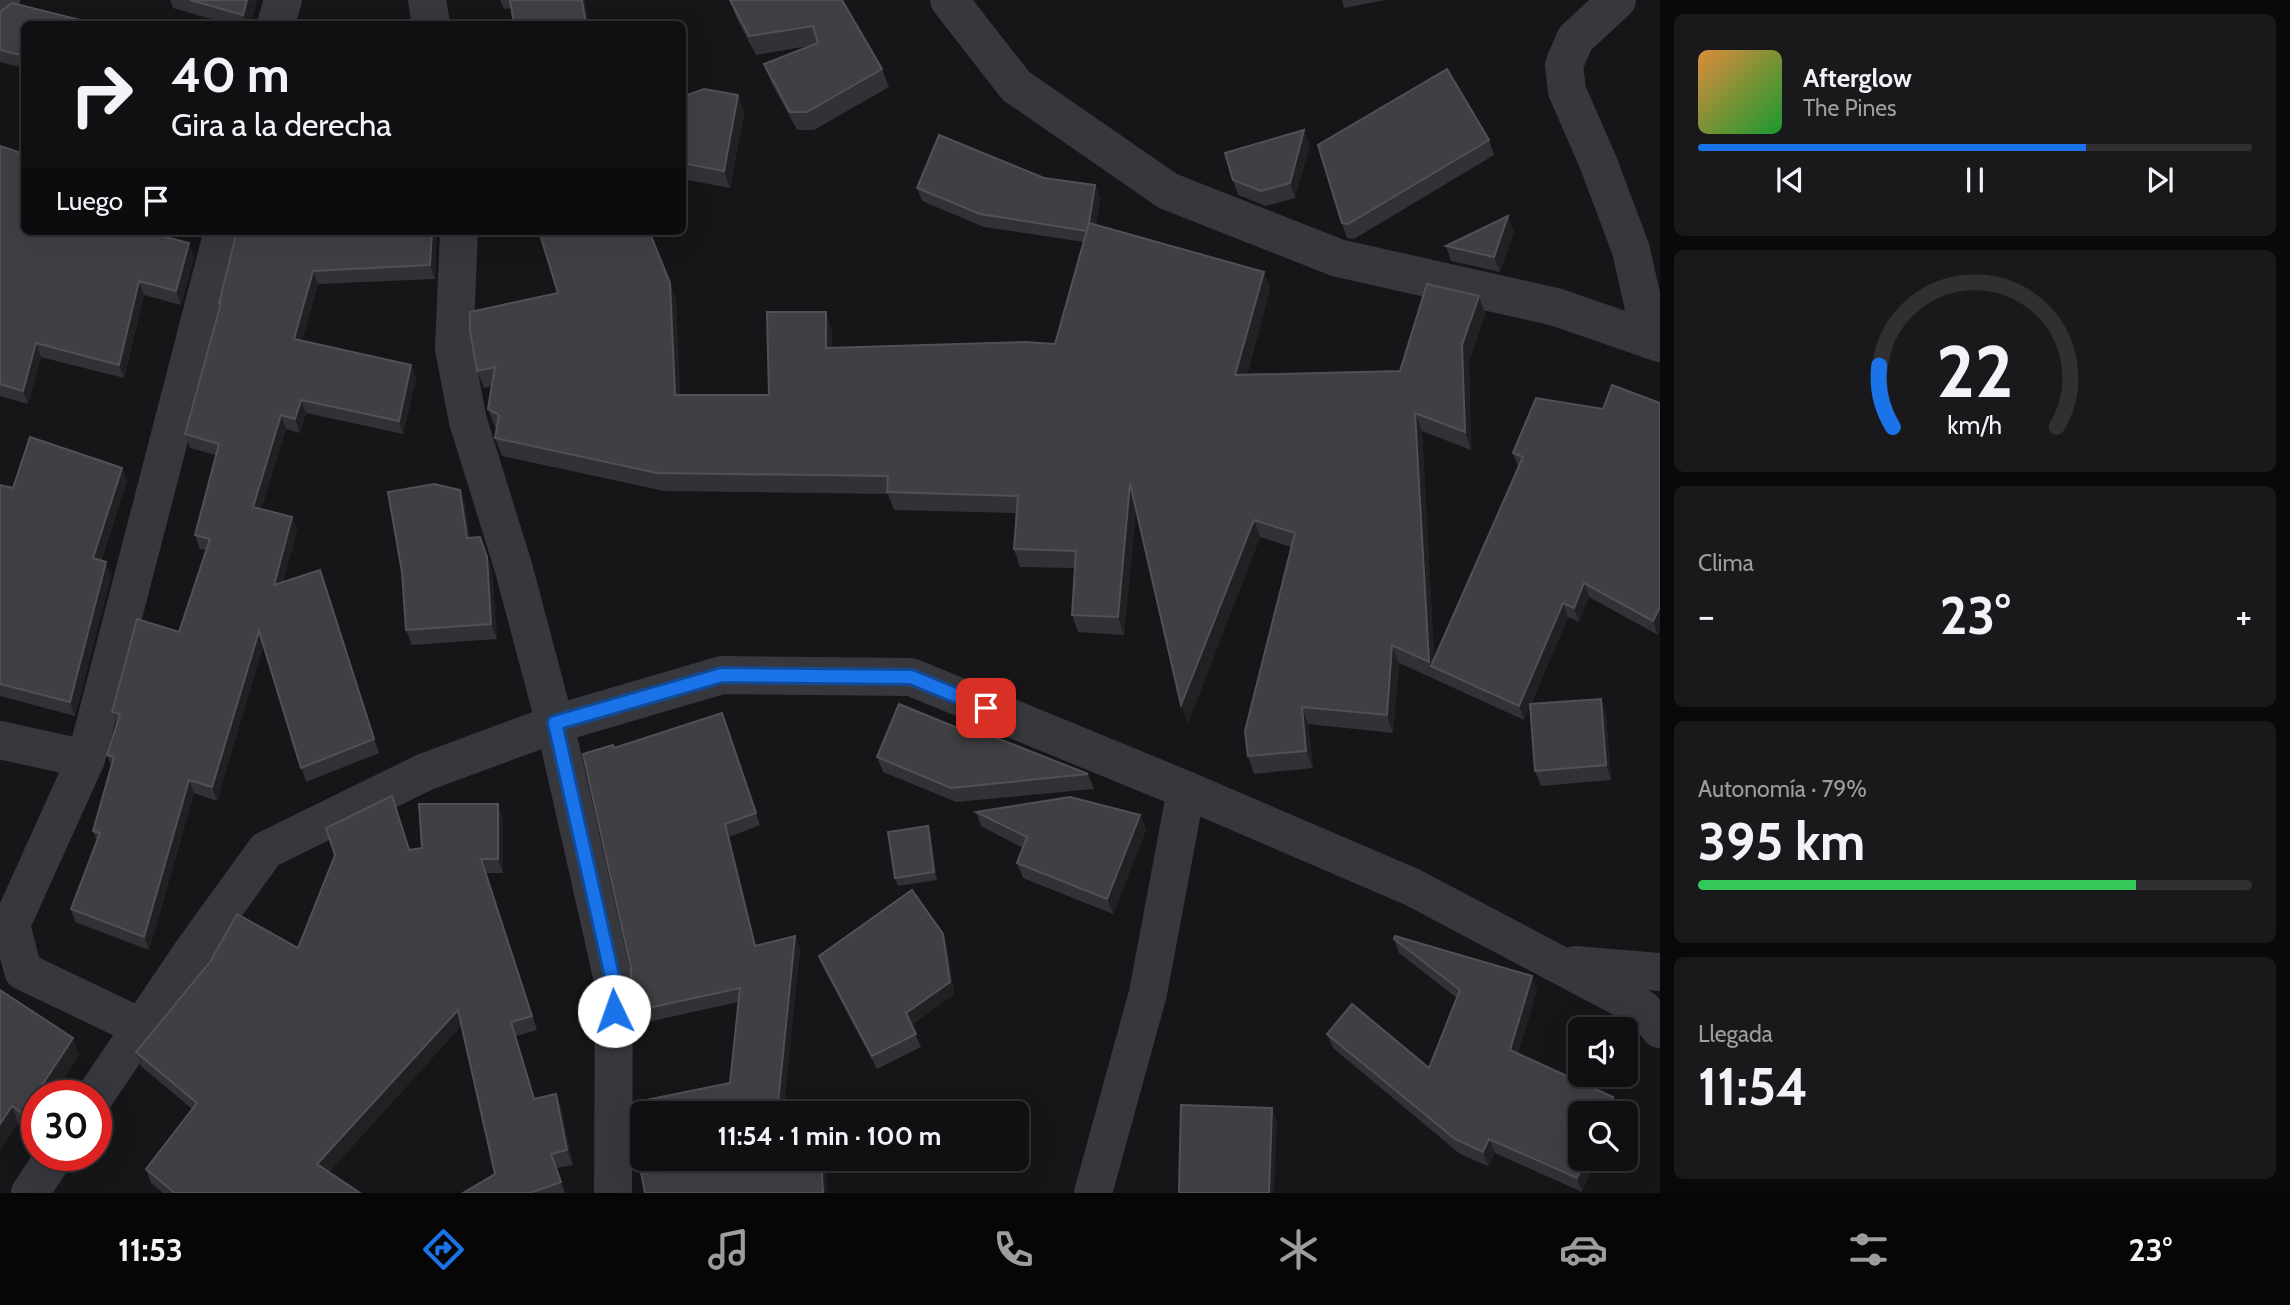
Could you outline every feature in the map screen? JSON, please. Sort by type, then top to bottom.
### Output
[{"type":"street","points":[[277,21],[283,0]]},
{"type":"street","points":[[427,0],[430,21]]},
{"type":"street","points":[[949,0],[1016,86],[1168,191],[1338,258],[1556,307],[1655,342]]},
{"type":"street","points":[[1617,0],[1575,39],[1564,65],[1565,78],[1567,91],[1598,162],[1631,250],[1655,342]]},
{"type":"street","points":[[140,1027],[23,971],[6,923],[86,760],[222,235]]},
{"type":"street","points":[[460,235],[454,349],[466,409],[513,566],[555,723],[614,985],[613,1193]]},
{"type":"street","points":[[105,1080],[266,850],[425,772],[555,723],[722,675],[911,677],[1186,789],[1412,887],[1643,1009],[1660,1029]]},
{"type":"street","points":[[0,740],[86,760]]},
{"type":"street","points":[[1093,1193],[1148,993],[1186,789]]},
{"type":"street","points":[[1559,964],[1660,972]]},
{"type":"street","points":[[30,1193],[44,1171]]},
{"type":"building","points":[[190,0],[247,0],[243,15]]},
{"type":"building","points":[[510,0],[582,0],[586,21],[514,21]]},
{"type":"building","points":[[730,0],[842,0],[882,69],[807,112],[790,112],[764,64],[818,43],[813,26],[749,36]]},
{"type":"building","points":[[12,3],[84,21],[21,21],[21,55],[0,50],[0,12]]},
{"type":"building","points":[[1447,69],[1489,140],[1348,224],[1342,223],[1318,145]]},
{"type":"building","points":[[704,89],[738,95],[724,171],[686,164],[686,96]]},
{"type":"building","points":[[1304,130],[1290,183],[1261,191],[1233,180],[1225,153]]},
{"type":"building","points":[[939,135],[1044,178],[1095,185],[1087,231],[980,214],[917,188]]},
{"type":"building","points":[[0,146],[21,153],[21,235],[157,235],[189,243],[176,291],[139,281],[119,365],[36,343],[23,391],[0,384]]},
{"type":"building","points":[[1508,216],[1494,257],[1446,246]]},
{"type":"building","points":[[1089,223],[1264,272],[1235,375],[1400,371],[1427,284],[1479,296],[1462,345],[1465,432],[1415,413],[1429,662],[1392,645],[1387,715],[1302,707],[1306,751],[1248,756],[1245,731],[1295,533],[1254,520],[1181,705],[1130,483],[1118,617],[1072,615],[1076,551],[1014,549],[1018,496],[887,492],[888,476],[657,473],[495,438],[499,415],[488,409],[495,367],[477,371],[470,330],[470,312],[558,293],[540,235],[651,235],[670,283],[675,395],[769,395],[767,312],[826,312],[826,348],[1025,342],[1055,344]]},
{"type":"building","points":[[236,235],[432,235],[430,265],[313,271],[294,339],[411,365],[399,421],[301,400],[295,419],[281,415],[253,507],[292,517],[274,585],[320,570],[374,739],[301,768],[259,631],[212,787],[189,780],[144,937],[71,909],[100,833],[93,831],[114,757],[107,755],[120,714],[112,712],[137,619],[179,632],[210,539],[195,535],[219,444],[185,434]]},
{"type":"building","points":[[1612,385],[1660,403],[1660,607],[1653,621],[1584,583],[1574,608],[1563,603],[1519,706],[1431,666],[1523,457],[1513,453],[1536,398],[1603,409]]},
{"type":"building","points":[[30,437],[122,468],[93,558],[106,562],[70,702],[0,684],[0,485],[13,488]]},
{"type":"building","points":[[434,484],[460,490],[467,538],[480,537],[487,557],[491,624],[406,630],[402,572],[388,492]]},
{"type":"building","points":[[1601,699],[1606,765],[1535,771],[1530,704]]},
{"type":"building","points":[[899,704],[982,738],[984,733],[1088,774],[951,788],[877,757]]},
{"type":"building","points":[[722,713],[756,813],[725,824],[755,946],[795,936],[778,1101],[641,1101],[730,1083],[740,988],[634,1011],[631,999],[631,968],[583,754],[613,745],[614,748]]},
{"type":"building","points":[[392,796],[409,850],[422,848],[419,804],[498,804],[498,859],[481,859],[532,1016],[511,1022],[534,1099],[556,1094],[567,1150],[551,1154],[561,1182],[530,1193],[463,1193],[495,1174],[458,1010],[317,1164],[360,1193],[175,1193],[146,1169],[197,1103],[136,1052],[210,962],[237,914],[298,948],[335,855],[326,828]]},
{"type":"building","points":[[1070,797],[1140,815],[1107,899],[1017,863],[1027,837],[976,812]]},
{"type":"building","points":[[928,826],[934,872],[895,878],[888,832]]},
{"type":"building","points":[[912,890],[943,934],[950,982],[906,1013],[916,1034],[872,1056],[819,956]]},
{"type":"building","points":[[1395,936],[1532,976],[1510,1050],[1568,1076],[1568,1087],[1591,1087],[1613,1097],[1611,1101],[1568,1101],[1568,1171],[1580,1171],[1577,1178],[1489,1139],[1483,1152],[1455,1139],[1327,1034],[1352,1004],[1429,1068],[1460,990],[1394,939]]},
{"type":"building","points":[[0,990],[73,1038],[45,1080],[21,1080],[21,1113],[12,1106],[0,1124]]},
{"type":"building","points":[[1181,1105],[1272,1108],[1269,1193],[1179,1193]]},
{"type":"building","points":[[641,1171],[822,1171],[823,1193],[645,1193]]},
{"type":"route","points":[[614,1011],[614,985],[555,723],[722,675],[911,677],[986,708]]}]
